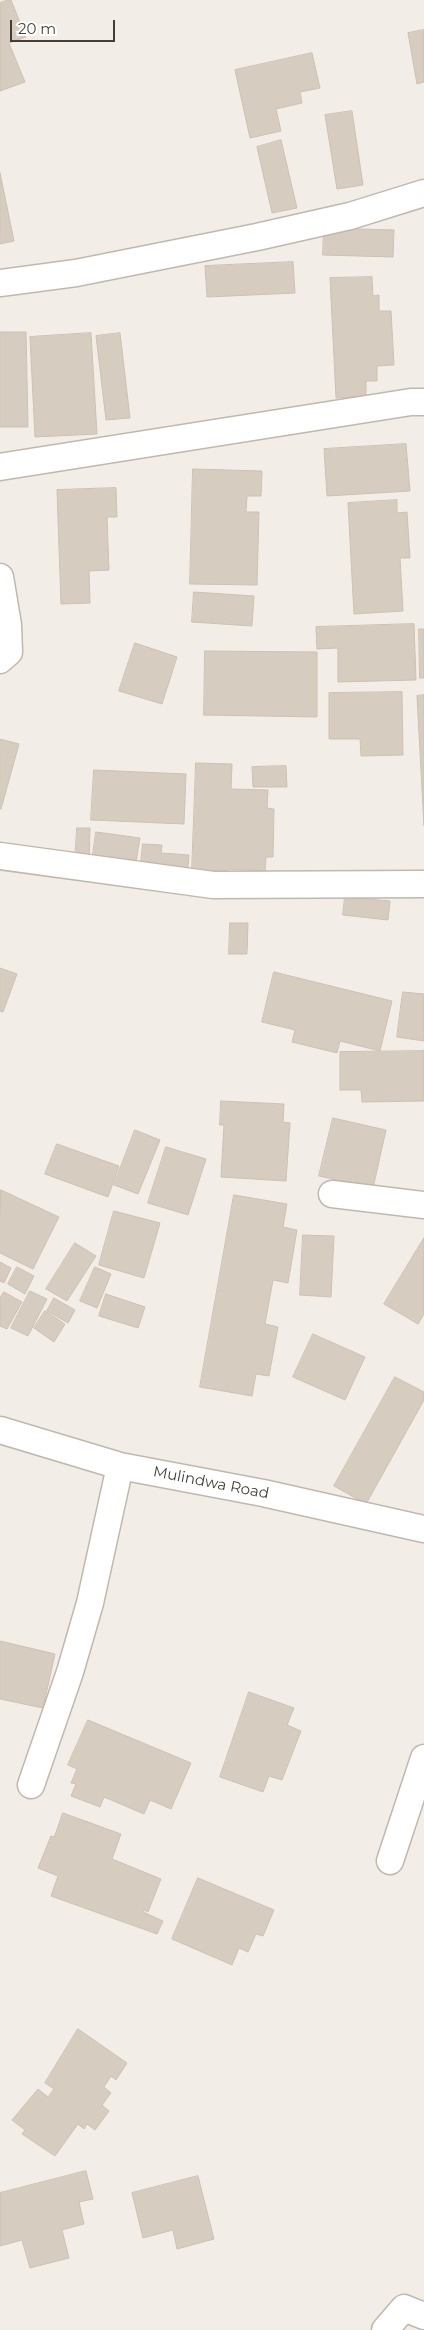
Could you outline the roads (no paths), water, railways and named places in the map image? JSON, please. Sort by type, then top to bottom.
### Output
[{"type":"street","points":[[0,284],[76,273],[257,237],[350,216],[424,193]]},
{"type":"street","points":[[0,467],[411,402],[424,402]]},
{"type":"street","points":[[0,577],[8,624],[9,652],[0,660]]},
{"type":"street","points":[[0,856],[213,885],[424,884]]},
{"type":"street","points":[[332,1194],[424,1205]]},
{"type":"street","name":"Mulindwa Road","points":[[0,1430],[120,1466],[215,1483],[424,1529]]},
{"type":"street","points":[[31,1785],[70,1672],[90,1603],[120,1466]]},
{"type":"street","points":[[390,1861],[424,1758]]},
{"type":"street","points":[[385,2330],[404,2308],[424,2316]]}]
